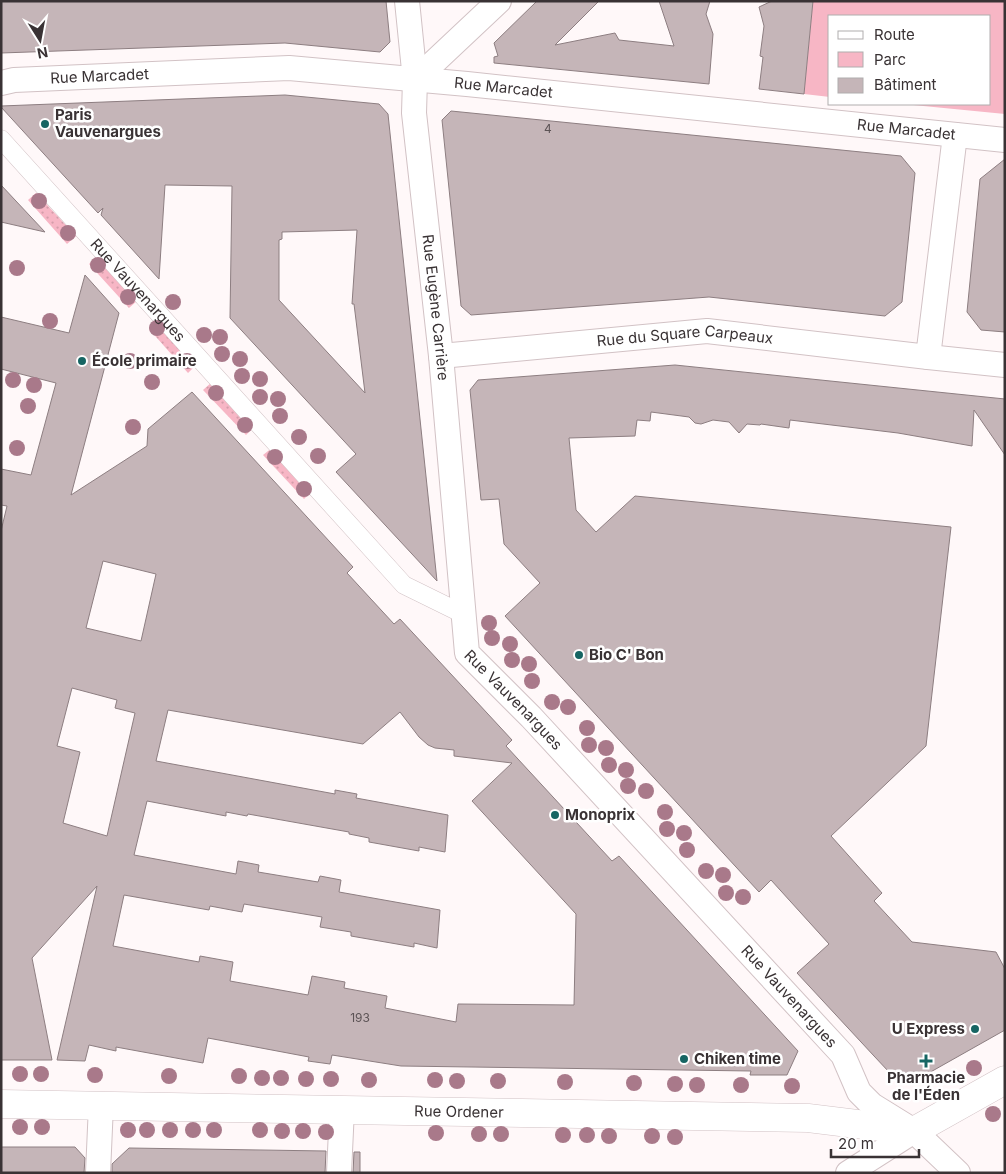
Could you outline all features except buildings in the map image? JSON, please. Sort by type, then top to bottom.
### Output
[{"type":"main road","points":[[914,1131],[1005,1080]]},
{"type":"main road","name":"Rue Ordener","points":[[1,1104],[808,1118],[914,1131]]},
{"type":"street","name":"Rue Eugène Carrière","points":[[407,1],[415,80],[414,113],[441,356],[463,614]]},
{"type":"street","points":[[415,80],[499,1]]},
{"type":"street","name":"Rue Marcadet","points":[[1,83],[14,80],[290,68],[1005,140]]},
{"type":"street","points":[[928,357],[955,135]]},
{"type":"street","name":"Rue Vauvenargues","points":[[1,140],[404,585],[463,614],[467,654],[531,718],[844,1055],[859,1092],[872,1105],[914,1131],[958,1173]]},
{"type":"street","name":"Rue du Square Carpeaux","points":[[441,356],[707,331],[1005,365]]},
{"type":"street","points":[[98,1173],[101,1106]]},
{"type":"street","points":[[339,1173],[342,1110]]},
{"type":"street","points":[[848,1173],[914,1131]]},
{"type":"green space","points":[[813,1],[1005,1],[1005,114],[913,105],[991,105],[991,15],[828,15],[828,97],[804,94]]},
{"type":"green space","points":[[36,193],[76,236],[67,244],[28,200]]},
{"type":"green space","points":[[98,256],[138,300],[129,308],[89,264]]},
{"type":"green space","points":[[157,321],[197,364],[188,373],[149,329]]},
{"type":"green space","points":[[212,382],[254,427],[246,435],[203,390]]},
{"type":"green space","points":[[273,447],[312,491],[304,499],[263,455]]},
{"type":"place","name":"Paris Vauvenargues","points":[[45,124]]},
{"type":"place","name":"École primaire","points":[[82,361]]},
{"type":"place","name":"Bio C' Bon","points":[[579,655]]},
{"type":"place","name":"Monoprix","points":[[555,815]]},
{"type":"place","name":"U Express","points":[[975,1029]]},
{"type":"place","name":"Chiken time","points":[[684,1059]]},
{"type":"place","name":"Pharmacie de l'Éden","points":[[926,1061]]}]
